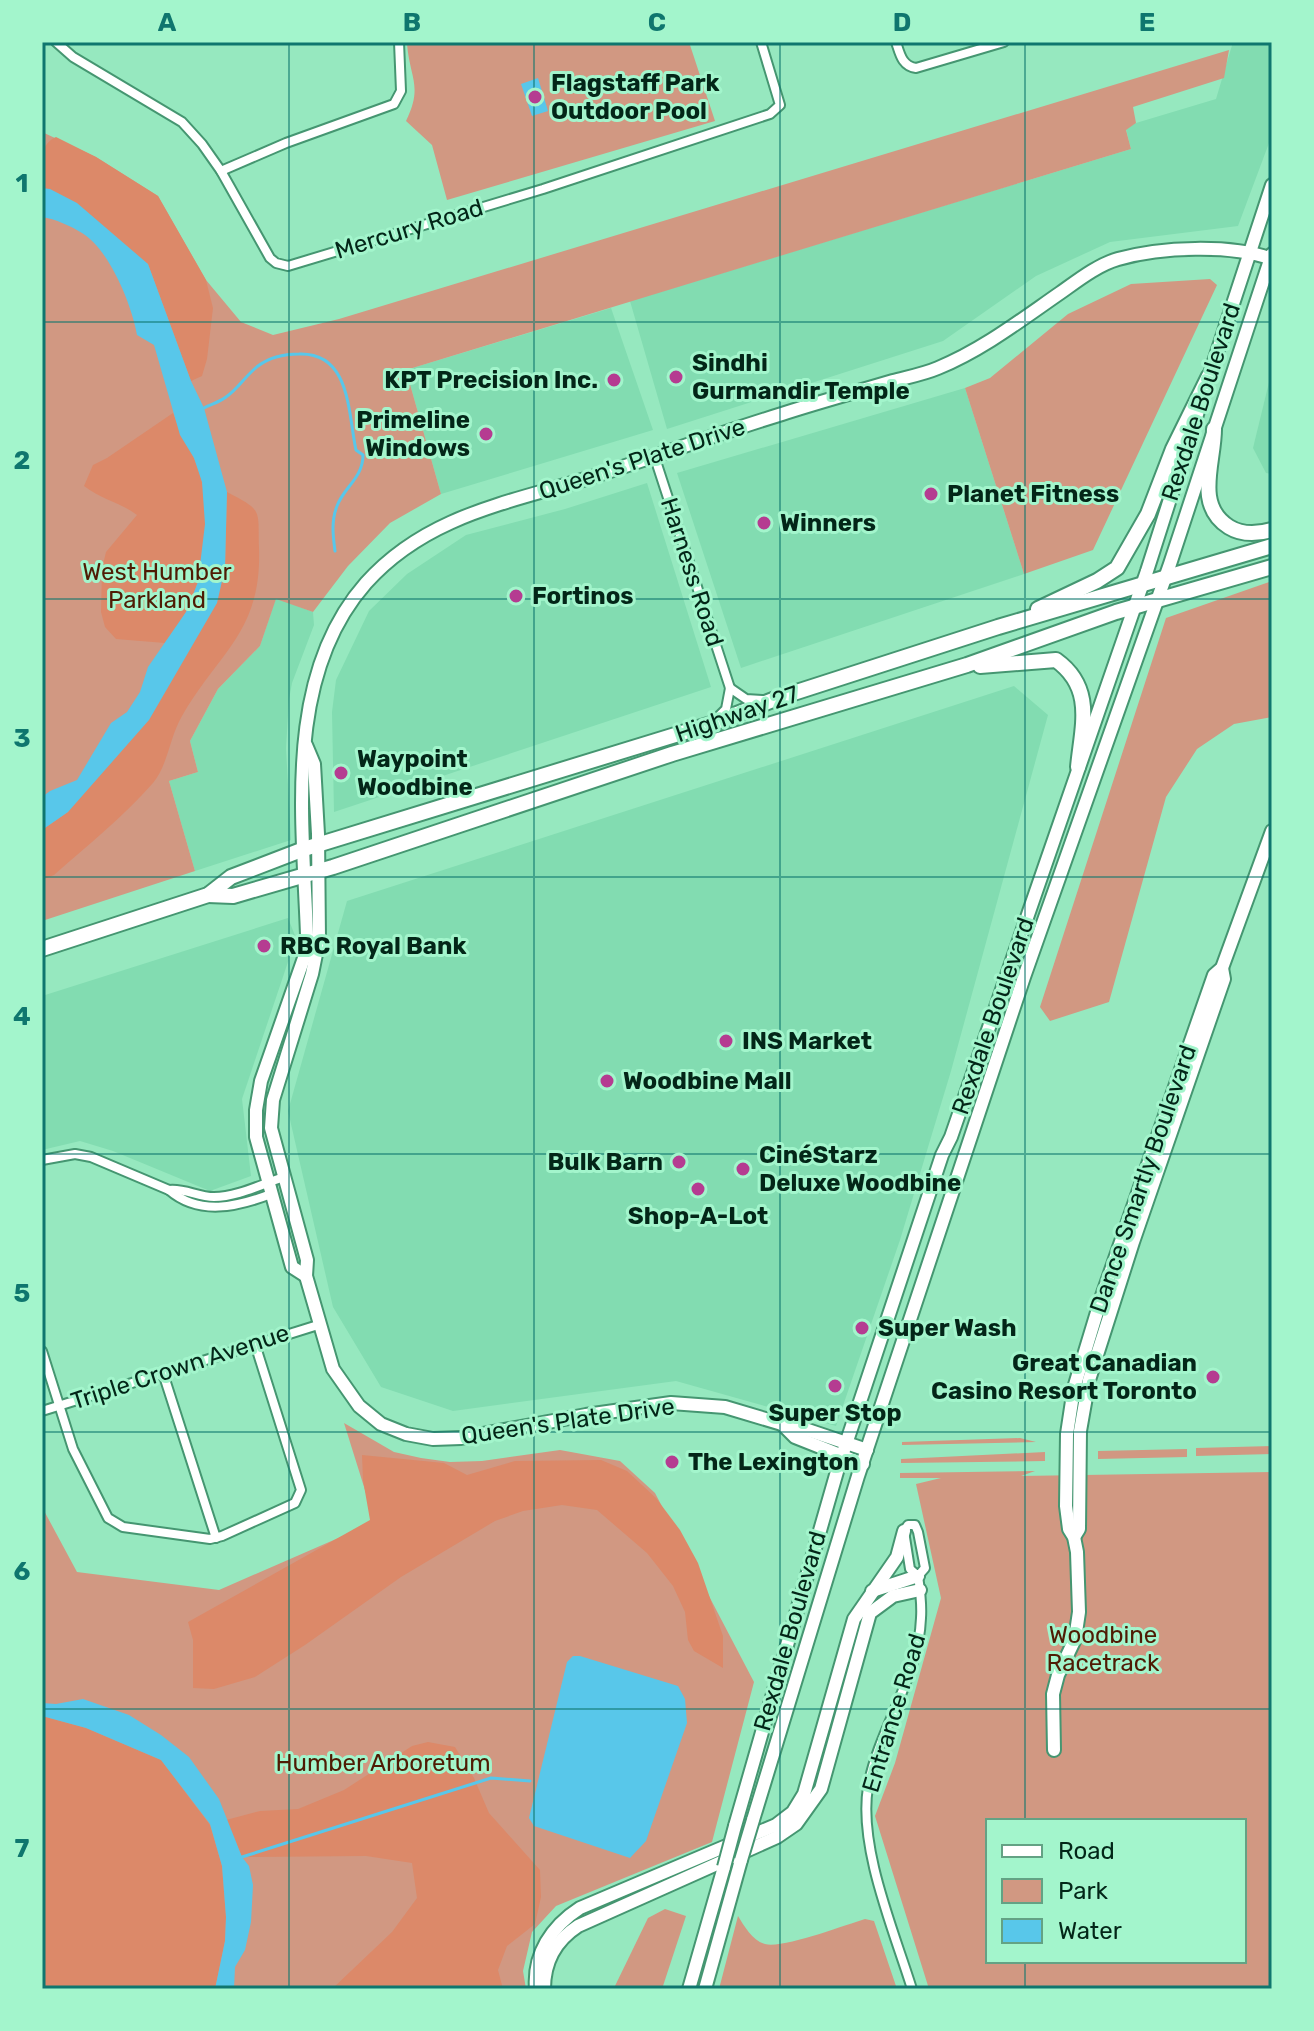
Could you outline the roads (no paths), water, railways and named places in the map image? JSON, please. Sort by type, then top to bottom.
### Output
[{"type":"main road","name":"Rexdale Boulevard","points":[[689,1989],[797,1605],[845,1450],[942,1155],[951,1137],[1142,585],[1272,185]]},
{"type":"main road","name":"Queen's Plate Drive","points":[[867,1450],[845,1450],[795,1437],[782,1424],[716,1405],[671,1403],[461,1438],[433,1439],[406,1434],[381,1424],[359,1406],[333,1369],[318,1325],[306,1276],[307,1260],[271,1128],[273,1100],[312,974],[319,939],[311,848],[314,764],[306,745],[312,690],[330,636],[363,586],[389,559],[413,541],[472,512],[937,368],[989,341],[1088,274],[1115,260],[1168,250],[1249,252],[1272,257]]},
{"type":"main road","name":"Rexdale Boulevard","points":[[705,1989],[815,1613],[867,1450],[1024,977],[1157,599],[1272,257]]},
{"type":"main road","points":[[998,627],[1097,581],[1117,568],[1148,514],[1173,449],[1209,376]]},
{"type":"main road","points":[[1214,429],[1214,451],[1208,478],[1211,509],[1219,520],[1235,530],[1253,533],[1272,530]]},
{"type":"main road","name":"Highway 27","points":[[42,949],[208,895],[231,877],[311,848],[711,724],[778,698],[998,627],[1272,546]]},
{"type":"main road","name":"Highway 27","points":[[208,895],[233,896],[312,873],[658,759],[967,665],[1157,599],[1272,567]]},
{"type":"main road","points":[[967,665],[1056,660],[1070,670],[1082,693],[1078,767]]},
{"type":"main road","name":"Dance Smartly Boulevard","points":[[1054,1750],[1053,1694],[1078,1627],[1079,1591],[1074,1537],[1079,1529],[1080,1431],[1089,1380],[1224,979],[1222,968],[1272,831]]},
{"type":"main road","name":"Queen's Plate Drive","points":[[306,1276],[292,1267],[256,1137],[256,1110],[261,1081],[304,958],[312,873]]},
{"type":"main road","points":[[280,1029],[293,1034]]},
{"type":"main road","name":"Queen's Plate Drive","points":[[845,1450],[863,1464]]},
{"type":"main road","points":[[536,1989],[541,1952],[548,1938],[568,1916],[580,1908],[776,1825],[793,1812],[804,1794],[814,1763],[854,1619],[897,1557],[904,1531]]},
{"type":"main road","points":[[872,1591],[918,1576]]},
{"type":"main road","points":[[544,1989],[552,1951],[563,1937],[578,1926],[777,1837],[796,1824],[821,1789],[870,1613],[893,1596],[920,1590]]},
{"type":"main road","points":[[797,1605],[806,1606],[815,1613]]},
{"type":"street","name":"Mercury Road","points":[[56,42],[73,57],[182,122],[221,171],[270,258],[288,266],[543,189],[770,114],[780,105],[761,42]]},
{"type":"street","points":[[221,171],[286,143],[394,104],[401,91],[399,42]]},
{"type":"street","points":[[896,42],[902,60],[916,68],[1004,42]]},
{"type":"street","name":"Harness Road","points":[[654,455],[730,688]]},
{"type":"street","points":[[711,724],[726,709],[730,688],[746,699],[778,698]]},
{"type":"street","points":[[42,1160],[75,1154],[91,1157],[169,1190],[179,1189],[216,1197],[270,1188],[284,1177]]},
{"type":"street","name":"Triple Crown Avenue","points":[[42,1411],[318,1325]]},
{"type":"street","points":[[42,1351],[73,1449],[108,1518],[123,1527],[201,1539],[216,1538],[295,1503],[301,1490],[255,1344]]},
{"type":"street","points":[[163,1373],[216,1538]]},
{"type":"street","name":"Entrance Road","points":[[912,1989],[873,1860],[866,1818],[869,1786],[912,1663],[922,1620],[918,1576],[910,1569],[904,1531],[912,1524],[918,1532],[925,1568],[918,1576]]},
{"type":"water","name":"Flagstaff Park Outdoor Pool","points":[[538,78],[548,111],[532,116],[521,84]]},
{"type":"water","points":[[42,188],[77,203],[148,264],[204,408],[227,492],[225,568],[217,603],[149,720],[68,812],[42,830],[42,797],[77,780],[111,723],[127,712],[140,692],[148,667],[186,612],[198,582],[205,524],[202,482],[194,458],[180,435],[154,345],[137,335],[118,279],[101,251],[82,233],[42,217]]},
{"type":"water","points":[[573,1656],[678,1686],[685,1699],[687,1723],[646,1841],[630,1858],[534,1826],[529,1818],[567,1662]]},
{"type":"water","points":[[83,1699],[129,1715],[161,1735],[189,1757],[219,1799],[242,1857],[249,1866],[253,1885],[251,1922],[245,1950],[235,1967],[234,1989],[215,1989],[225,1941],[226,1917],[222,1866],[210,1824],[161,1760],[86,1728],[42,1716],[42,1703]]},
{"type":"waterway","points":[[204,408],[224,399],[254,370],[272,358],[299,354],[316,356],[329,363],[344,388],[356,450],[363,455],[360,470],[335,512],[335,551]]},
{"type":"waterway","points":[[242,1857],[491,1778],[530,1781]]},
{"type":"place","name":"Flagstaff Park Outdoor Pool","points":[[535,97]]},
{"type":"place","name":"Sindhi Gurmandir Temple","points":[[676,377]]},
{"type":"place","name":"KPT Precision Inc.","points":[[614,380]]},
{"type":"place","name":"Primeline Windows","points":[[486,434]]},
{"type":"place","name":"Planet Fitness","points":[[931,494]]},
{"type":"place","name":"Winners","points":[[764,523]]},
{"type":"place","name":"Fortinos","points":[[516,596]]},
{"type":"place","name":"Waypoint Woodbine","points":[[341,773]]},
{"type":"place","name":"RBC Royal Bank","points":[[264,946]]},
{"type":"place","name":"INS Market","points":[[726,1041]]},
{"type":"place","name":"Woodbine Mall","points":[[607,1081]]},
{"type":"place","name":"Bulk Barn","points":[[679,1162]]},
{"type":"place","name":"CinéStarz Deluxe Woodbine","points":[[743,1169]]},
{"type":"place","name":"Shop-A-Lot","points":[[698,1189]]},
{"type":"place","name":"Super Wash","points":[[862,1328]]},
{"type":"place","name":"Great Canadian Casino Resort Toronto","points":[[1213,1377]]},
{"type":"place","name":"Super Stop","points":[[835,1386]]},
{"type":"place","name":"The Lexington","points":[[672,1462]]},
{"type":"park label","name":"West Humber Parkland","points":[[157,586]]},
{"type":"park label","name":"Woodbine Racetrack","points":[[1103,1649]]},
{"type":"park label","name":"Humber Arboretum","points":[[383,1763]]}]
